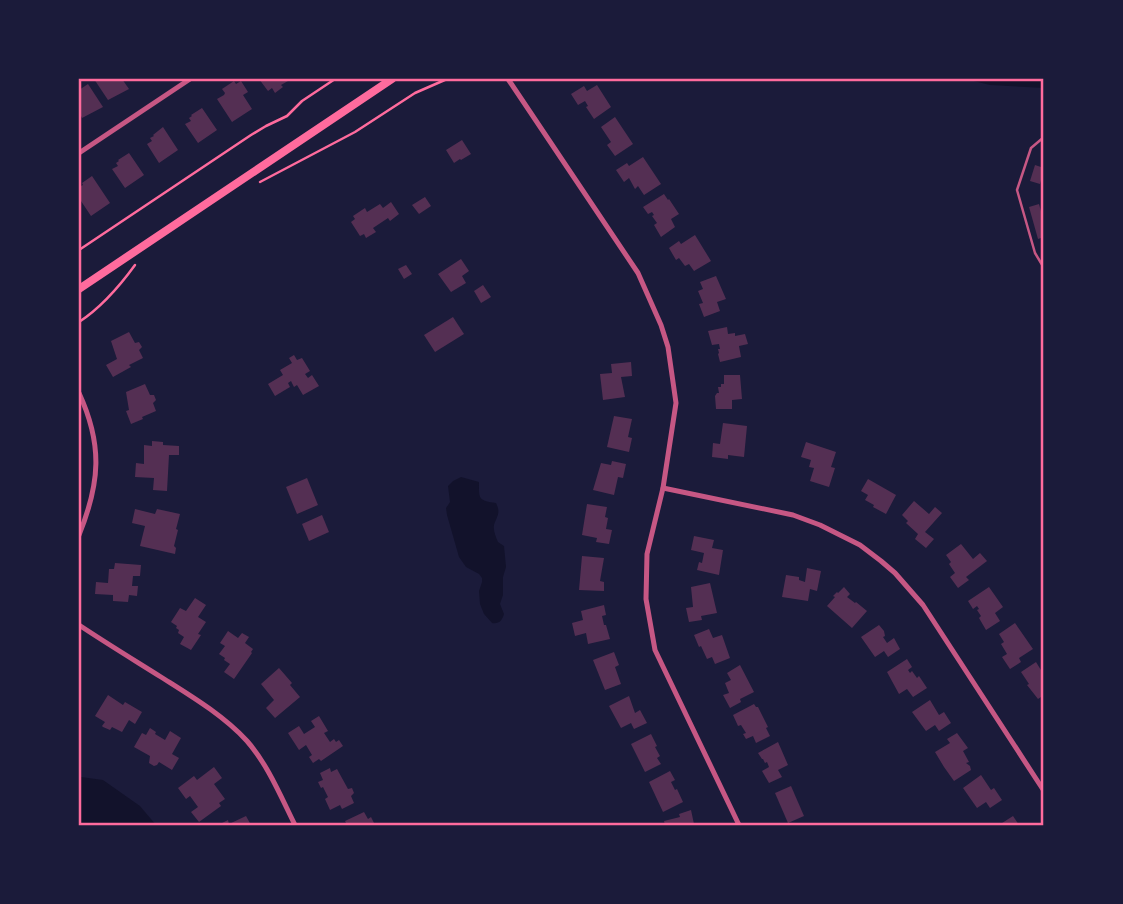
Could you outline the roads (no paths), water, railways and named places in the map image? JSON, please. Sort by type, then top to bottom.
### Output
[{"type":"main road","points":[[79,289],[392,79]]},
{"type":"street","points":[[79,153],[190,79]]},
{"type":"street","points":[[508,79],[638,273],[668,347],[676,403],[663,488],[647,554],[646,599],[655,650],[739,825]]},
{"type":"street","points":[[79,393],[90,424],[97,457],[94,488],[79,535]]},
{"type":"street","points":[[663,488],[793,515],[860,545],[881,561],[923,605],[1044,791]]},
{"type":"street","points":[[79,625],[193,697],[230,725],[258,758],[277,788],[295,825]]},
{"type":"lane","points":[[1044,137],[1031,148],[1017,190],[1035,253],[1044,268]]}]
